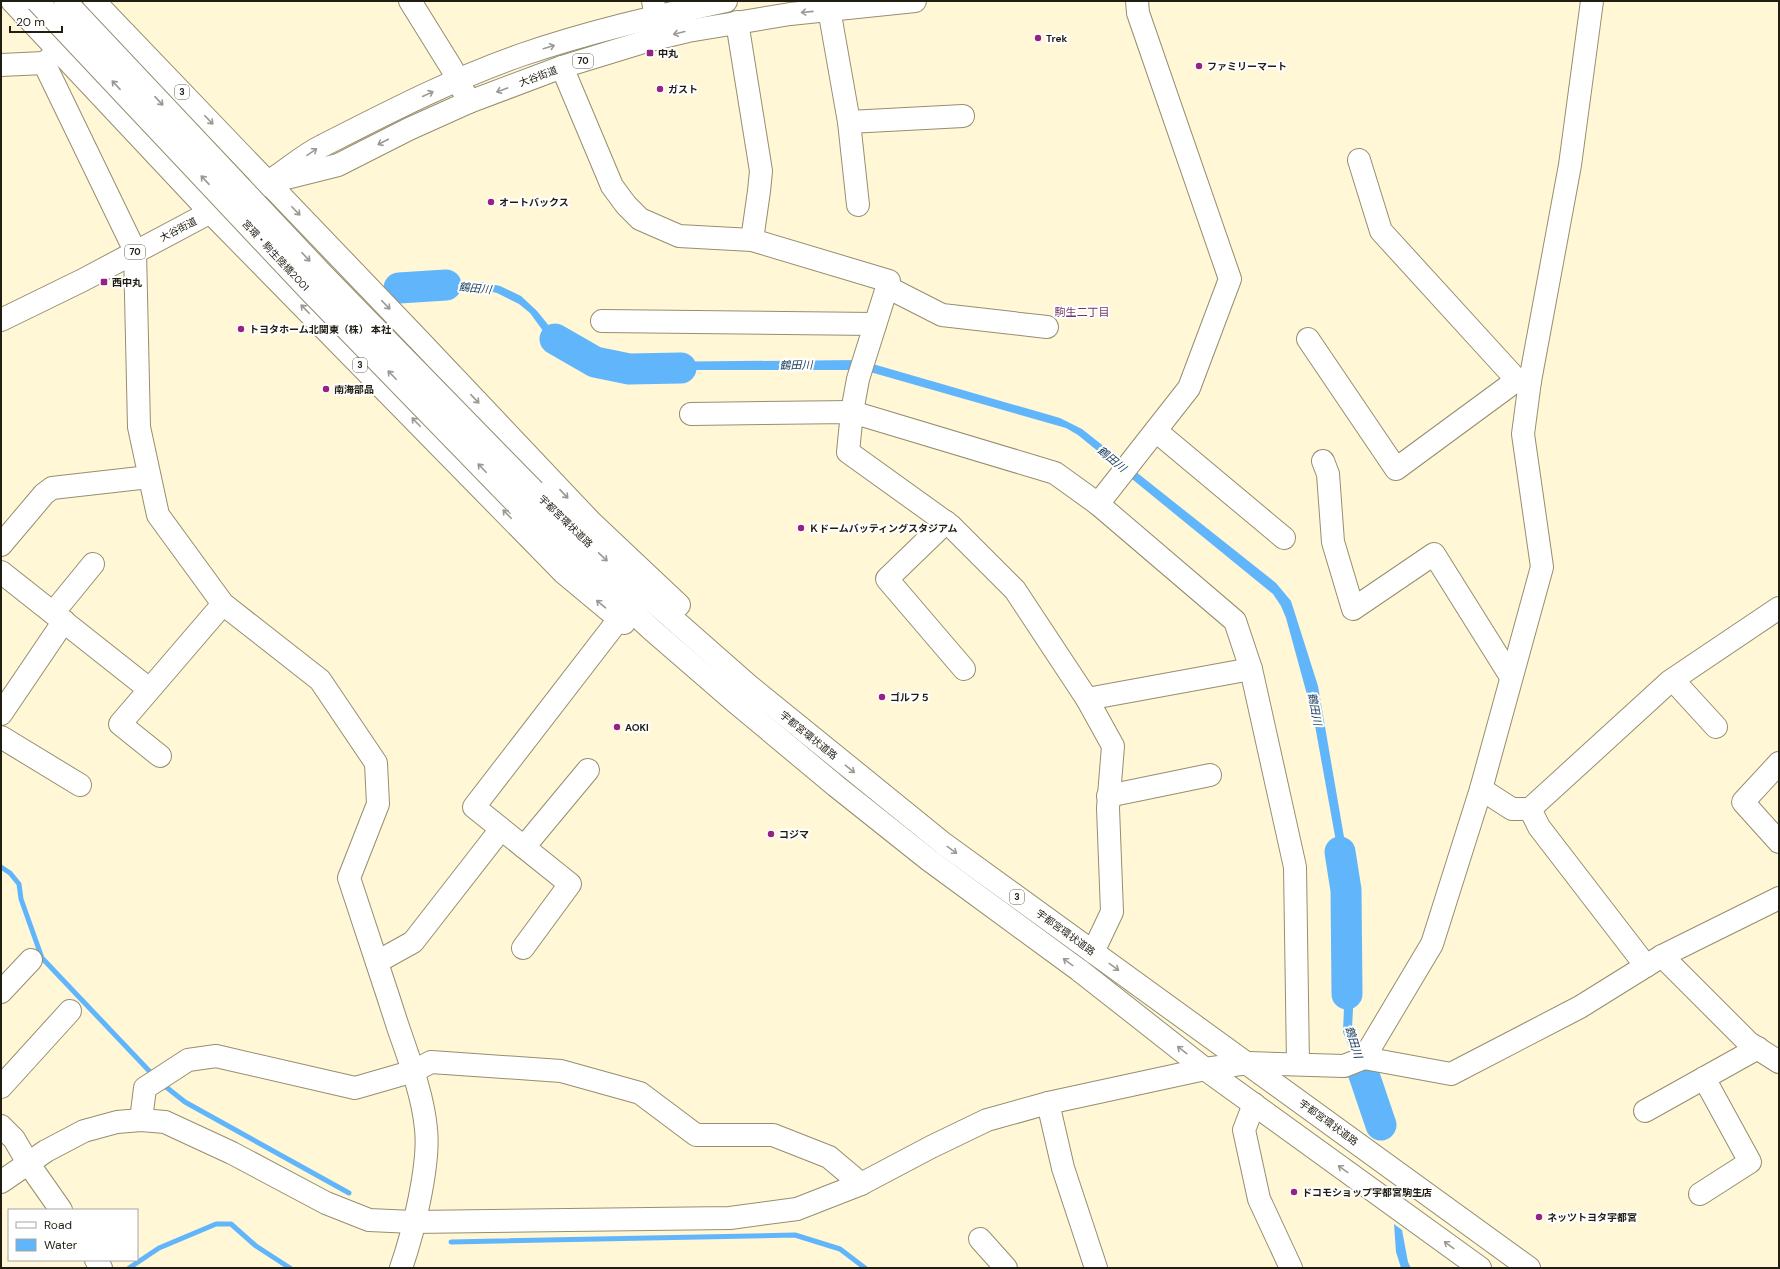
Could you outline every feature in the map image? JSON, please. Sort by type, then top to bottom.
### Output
[{"type":"street","name":"3","points":[[12,1],[51,57],[210,212],[564,573],[666,659],[741,693]]},
{"type":"street","name":"宮環・駒生陸橋2001","points":[[37,1],[309,290],[527,499]]},
{"type":"street","name":"宮環・駒生陸橋2001","points":[[65,1],[324,276],[527,499]]},
{"type":"street","name":"3","points":[[94,1],[591,522],[701,626],[741,693]]},
{"type":"street","points":[[410,1],[458,80],[469,102]]},
{"type":"street","name":"大谷街道","points":[[1,320],[269,183],[320,147],[458,80],[521,55],[654,9],[726,1]]},
{"type":"street","name":"大谷街道","points":[[269,183],[338,165],[409,129],[469,102],[562,67],[650,40],[737,22],[829,9],[915,1]]},
{"type":"street","points":[[1098,504],[1189,388],[1230,279],[1138,13],[1137,1]]},
{"type":"street","points":[[1354,1062],[1432,944],[1481,789],[1542,567],[1523,434],[1523,380],[1570,165],[1592,1]]},
{"type":"street","points":[[829,9],[850,122],[858,205]]},
{"type":"street","points":[[737,22],[761,171],[752,240]]},
{"type":"street","points":[[1,66],[51,57],[135,251],[139,427],[148,477],[158,515],[223,604],[320,680],[376,763],[378,804],[349,878],[414,1071],[426,1128],[426,1154],[413,1222],[401,1268]]},
{"type":"street","points":[[562,67],[612,186],[626,205],[640,219],[679,236],[752,240],[889,281],[858,379],[852,412],[848,452],[946,522],[1015,590],[1087,699],[1113,746],[1108,796],[1112,912],[1093,952]]},
{"type":"street","points":[[850,122],[963,116]]},
{"type":"street","points":[[1359,160],[1381,231],[1523,380]]},
{"type":"street","points":[[887,287],[942,315],[1047,327]]},
{"type":"street","points":[[602,321],[875,324]]},
{"type":"street","points":[[1308,339],[1396,469],[1523,380]]},
{"type":"street","points":[[690,414],[852,412],[1055,473],[1098,504],[1235,621],[1251,669],[1295,867],[1298,1064]]},
{"type":"street","points":[[1156,431],[1284,538]]},
{"type":"street","points":[[1323,462],[1328,474],[1334,542],[1353,609],[1434,554],[1511,677]]},
{"type":"street","points":[[1,545],[44,494],[52,488],[148,477]]},
{"type":"street","name":"宇都宮環状道路","points":[[527,499],[606,560],[836,786],[929,860],[1079,970],[1205,1069],[1480,1268]]},
{"type":"street","points":[[946,522],[887,579],[964,669]]},
{"type":"street","points":[[1,714],[59,617],[93,564]]},
{"type":"street","points":[[1,572],[150,689]]},
{"type":"street","points":[[160,756],[120,724],[223,604]]},
{"type":"street","points":[[1481,789],[1512,809],[1530,809],[1673,680],[1779,608]]},
{"type":"street","points":[[522,948],[570,884],[474,807],[618,619]]},
{"type":"street","points":[[1087,699],[1251,669]]},
{"type":"street","points":[[1673,680],[1716,727]]},
{"type":"street","name":"宇都宮環状道路","points":[[741,693],[944,844],[1529,1268]]},
{"type":"street","points":[[1,737],[80,785]]},
{"type":"street","points":[[1779,763],[1743,802],[1779,842]]},
{"type":"street","points":[[524,847],[588,770]]},
{"type":"street","points":[[1108,796],[1210,775]]},
{"type":"street","points":[[1530,809],[1539,827],[1654,961],[1749,1043],[1779,1062]]},
{"type":"street","points":[[377,962],[413,942],[501,829]]},
{"type":"street","points":[[1,1182],[46,1151],[84,1131],[117,1122],[141,1120],[165,1122],[232,1153],[326,1203],[369,1220],[413,1222],[730,1218],[797,1209],[861,1184],[931,1147],[988,1120],[1048,1103],[1205,1069],[1248,1063],[1298,1064],[1354,1062],[1451,1074],[1580,1007],[1654,961],[1779,898]]},
{"type":"street","points":[[1,992],[31,960]]},
{"type":"street","points":[[1,1087],[70,1011]]},
{"type":"street","points":[[1645,1111],[1758,1048]]},
{"type":"street","points":[[141,1120],[145,1088],[188,1060],[216,1056],[355,1088],[414,1071],[431,1062],[561,1071],[640,1093],[696,1134],[773,1135],[829,1157],[861,1184]]},
{"type":"street","points":[[1700,1194],[1750,1162],[1704,1078]]},
{"type":"street","points":[[1048,1103],[1063,1168],[1096,1268]]},
{"type":"street","points":[[1254,1104],[1244,1130],[1259,1199],[1291,1268]]},
{"type":"street","points":[[1,1126],[14,1139],[28,1163],[60,1209]]},
{"type":"street","points":[[980,1239],[1006,1268]]},
{"type":"water","points":[[482,282],[500,286],[521,296],[537,311],[554,332],[570,346],[589,354],[641,362],[859,360],[1060,418],[1082,429],[1276,583],[1291,601],[1318,686],[1354,895],[1357,934],[1352,1028],[1356,1041],[1392,1124],[1383,1128],[1343,1032],[1348,908],[1314,720],[1286,618],[1281,606],[1273,594],[1078,435],[1066,428],[863,370],[643,370],[579,358],[565,350],[546,335],[530,313],[519,304],[497,293],[483,290],[405,294],[404,285]]},
{"type":"water","points":[[1394,1224],[1402,1230],[1408,1262],[1411,1268],[1401,1268],[1396,1252]]},
{"type":"waterway","name":"鶴田川","points":[[399,288],[446,285]]},
{"type":"waterway","name":"鶴田川","points":[[555,339],[595,362],[629,369],[681,368]]},
{"type":"waterway","name":"鶴田川","points":[[1340,852],[1346,890],[1347,994]]},
{"type":"waterway","points":[[1,867],[10,873],[19,884],[21,899],[42,958],[154,1076]]},
{"type":"waterway","name":"鶴田川","points":[[1362,1069],[1381,1125]]},
{"type":"waterway","points":[[161,1083],[185,1102],[349,1193]]},
{"type":"waterway","points":[[129,1268],[159,1248],[216,1224],[231,1224],[256,1246],[290,1268]]},
{"type":"waterway","points":[[451,1242],[795,1235],[840,1249],[865,1268]]},
{"type":"place","name":"Trek","points":[[1038,38]]},
{"type":"place","name":"中丸","points":[[650,53]]},
{"type":"place","name":"ファミリーマート","points":[[1199,66]]},
{"type":"place","name":"ガスト","points":[[660,89]]},
{"type":"place","name":"オートバックス","points":[[491,202]]},
{"type":"place","name":"西中丸","points":[[104,282]]},
{"type":"place","name":"トヨタホーム北関東（株） 本社","points":[[241,329]]},
{"type":"place","name":"南海部品","points":[[326,389]]},
{"type":"place","name":"Ｋドームバッティングスタジアム","points":[[801,528]]},
{"type":"place","name":"ゴルフ５","points":[[882,697]]},
{"type":"place","name":"AOKI","points":[[617,727]]},
{"type":"place","name":"コジマ","points":[[771,834]]},
{"type":"place","name":"ドコモショップ宇都宮駒生店","points":[[1294,1192]]},
{"type":"place","name":"ネッツトヨタ宇都宮","points":[[1539,1217]]},
{"type":"district","name":"駒生二丁目","points":[[1082,312]]}]
